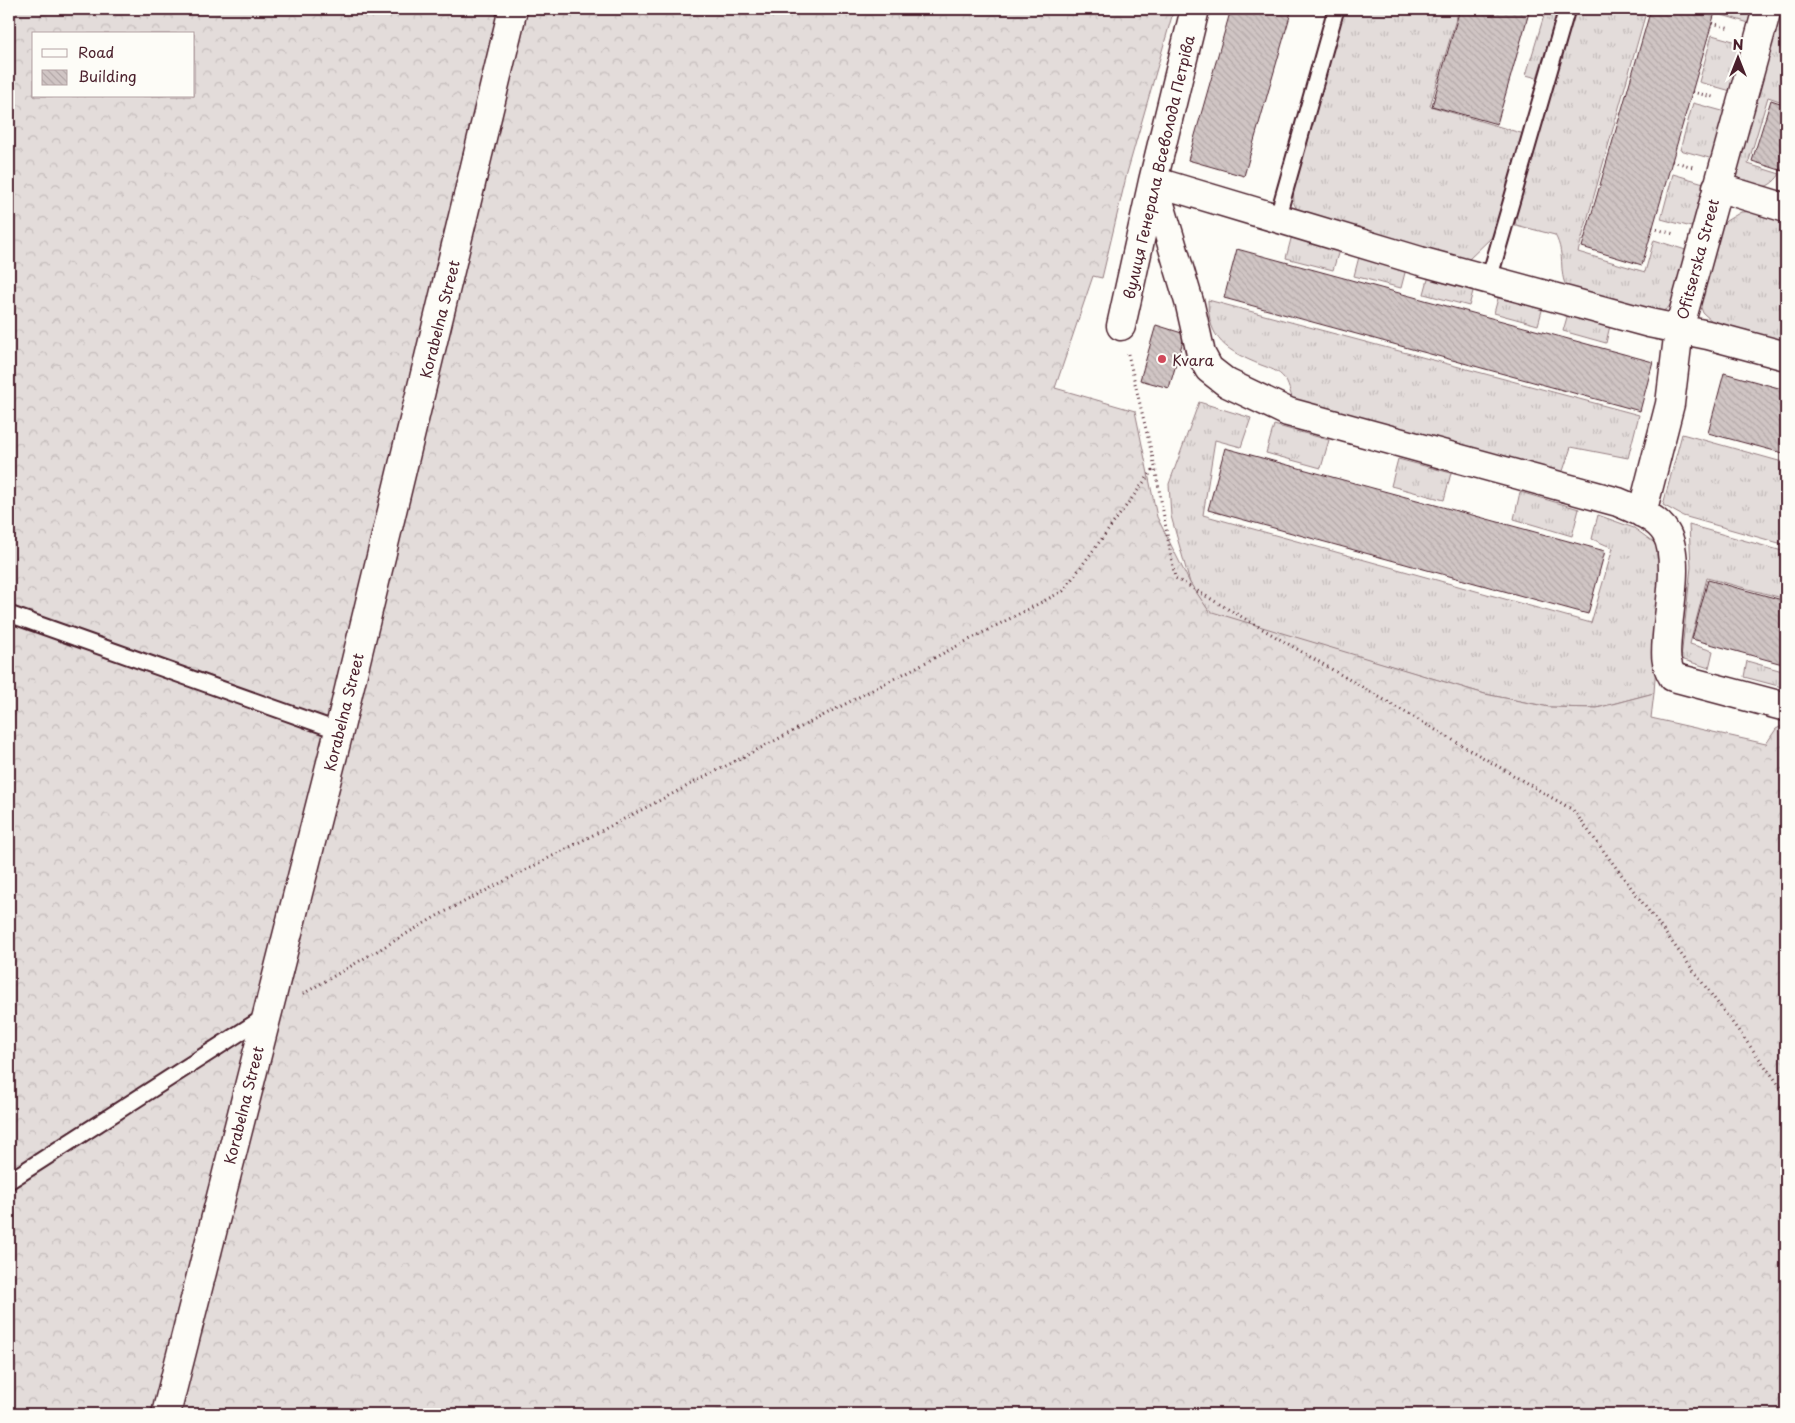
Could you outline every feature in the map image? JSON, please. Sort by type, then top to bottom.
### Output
[{"type":"street","name":"Korabelna Street","points":[[166,1414],[339,731],[513,9]]},
{"type":"street","name":"вулиця Генерала Всеволода Петріва","points":[[1121,326],[1152,181],[1196,9]]},
{"type":"street","name":"Ofitserska Street","points":[[1642,513],[1670,404],[1679,329],[1767,9]]},
{"type":"street","points":[[1152,181],[1277,219],[1489,279],[1786,356]]},
{"type":"street","points":[[1152,181],[1190,305],[1201,354],[1209,369],[1227,383],[1288,412],[1618,502],[1642,513],[1666,533],[1670,548],[1672,565],[1665,659],[1672,676],[1786,707]]},
{"type":"street","points":[[1717,187],[1786,208]]},
{"type":"lane","points":[[1277,219],[1336,9]]},
{"type":"lane","points":[[1489,279],[1567,9]]},
{"type":"lane","points":[[9,614],[339,731]]},
{"type":"lane","points":[[9,1181],[266,1016]]},
{"type":"path","points":[[1121,326],[1155,467],[1175,578],[1573,810],[1786,1094]]},
{"type":"path","points":[[266,1016],[437,916],[1064,591],[1155,467]]},
{"type":"green space","points":[[9,9],[1174,9],[1127,173],[1102,278],[1093,276],[1055,388],[1135,411],[1157,517],[1190,583],[1209,611],[1485,694],[1549,707],[1597,708],[1654,693],[1651,718],[1766,744],[1776,729],[1786,724],[1786,1414],[9,1414]]},
{"type":"green space","points":[[1344,9],[1459,9],[1430,106],[1524,134],[1494,235],[1465,263],[1299,213],[1294,204],[1293,185]]},
{"type":"green space","points":[[1546,9],[1558,11],[1537,78],[1526,75]]},
{"type":"green space","points":[[1574,9],[1647,9],[1578,252],[1645,272],[1654,240],[1689,251],[1677,295],[1666,309],[1659,313],[1570,292],[1563,279],[1559,243],[1555,235],[1516,225],[1514,214]]},
{"type":"green space","points":[[1720,9],[1753,9],[1749,23],[1719,14]]},
{"type":"green space","points":[[1779,17],[1786,20],[1786,103],[1768,97],[1748,164],[1780,174],[1770,184],[1759,188],[1747,185],[1735,177],[1735,169]]},
{"type":"green space","points":[[1712,35],[1744,44],[1731,91],[1699,82]]},
{"type":"green space","points":[[1693,103],[1726,112],[1713,159],[1680,150]]},
{"type":"green space","points":[[1673,174],[1707,184],[1695,228],[1661,219]]},
{"type":"green space","points":[[1758,211],[1786,215],[1786,346],[1714,323],[1703,313],[1699,302],[1714,234],[1726,221],[1741,212]]},
{"type":"green space","points":[[1292,235],[1340,247],[1333,270],[1286,258]]},
{"type":"green space","points":[[1360,253],[1407,265],[1401,288],[1354,276]]},
{"type":"green space","points":[[1430,272],[1475,284],[1469,306],[1424,294]]},
{"type":"green space","points":[[1500,291],[1544,303],[1538,325],[1494,313]]},
{"type":"green space","points":[[1208,300],[1639,415],[1628,458],[1571,447],[1562,474],[1293,400],[1287,383],[1279,373],[1238,355],[1222,342],[1212,325]]},
{"type":"green space","points":[[1569,310],[1611,321],[1606,343],[1563,331]]},
{"type":"green space","points":[[1199,402],[1251,418],[1241,447],[1215,440],[1203,515],[1591,623],[1613,548],[1592,539],[1598,515],[1634,528],[1660,547],[1661,590],[1654,693],[1597,708],[1549,707],[1485,694],[1209,612],[1190,583],[1171,516],[1169,484]]},
{"type":"green space","points":[[1274,425],[1329,440],[1321,468],[1266,453]]},
{"type":"green space","points":[[1682,434],[1786,463],[1786,545],[1683,516],[1663,505]]},
{"type":"green space","points":[[1398,459],[1451,473],[1444,500],[1391,486]]},
{"type":"green space","points":[[1520,492],[1579,509],[1572,536],[1514,519]]},
{"type":"green space","points":[[1689,525],[1786,552],[1786,599],[1707,578],[1690,644],[1713,651],[1709,668],[1681,659],[1691,567]]},
{"type":"green space","points":[[1747,661],[1786,672],[1786,688],[1744,677]]},
{"type":"building","points":[[1231,9],[1292,9],[1244,176],[1188,160]]},
{"type":"building","points":[[1460,9],[1530,9],[1497,124],[1432,106]]},
{"type":"building","points":[[1651,9],[1716,9],[1642,265],[1582,247]]},
{"type":"building","points":[[1771,100],[1786,105],[1786,172],[1752,161]]},
{"type":"building","points":[[1237,249],[1653,362],[1640,411],[1224,298]]},
{"type":"building","points":[[1156,325],[1185,334],[1169,388],[1140,380]]},
{"type":"building","points":[[1724,373],[1786,390],[1786,454],[1708,433]]},
{"type":"building","points":[[1225,448],[1605,551],[1588,614],[1208,510]]},
{"type":"building","points":[[1708,580],[1786,601],[1786,665],[1692,639]]},
{"type":"place","name":"Kvara","points":[[1162,359]]}]
